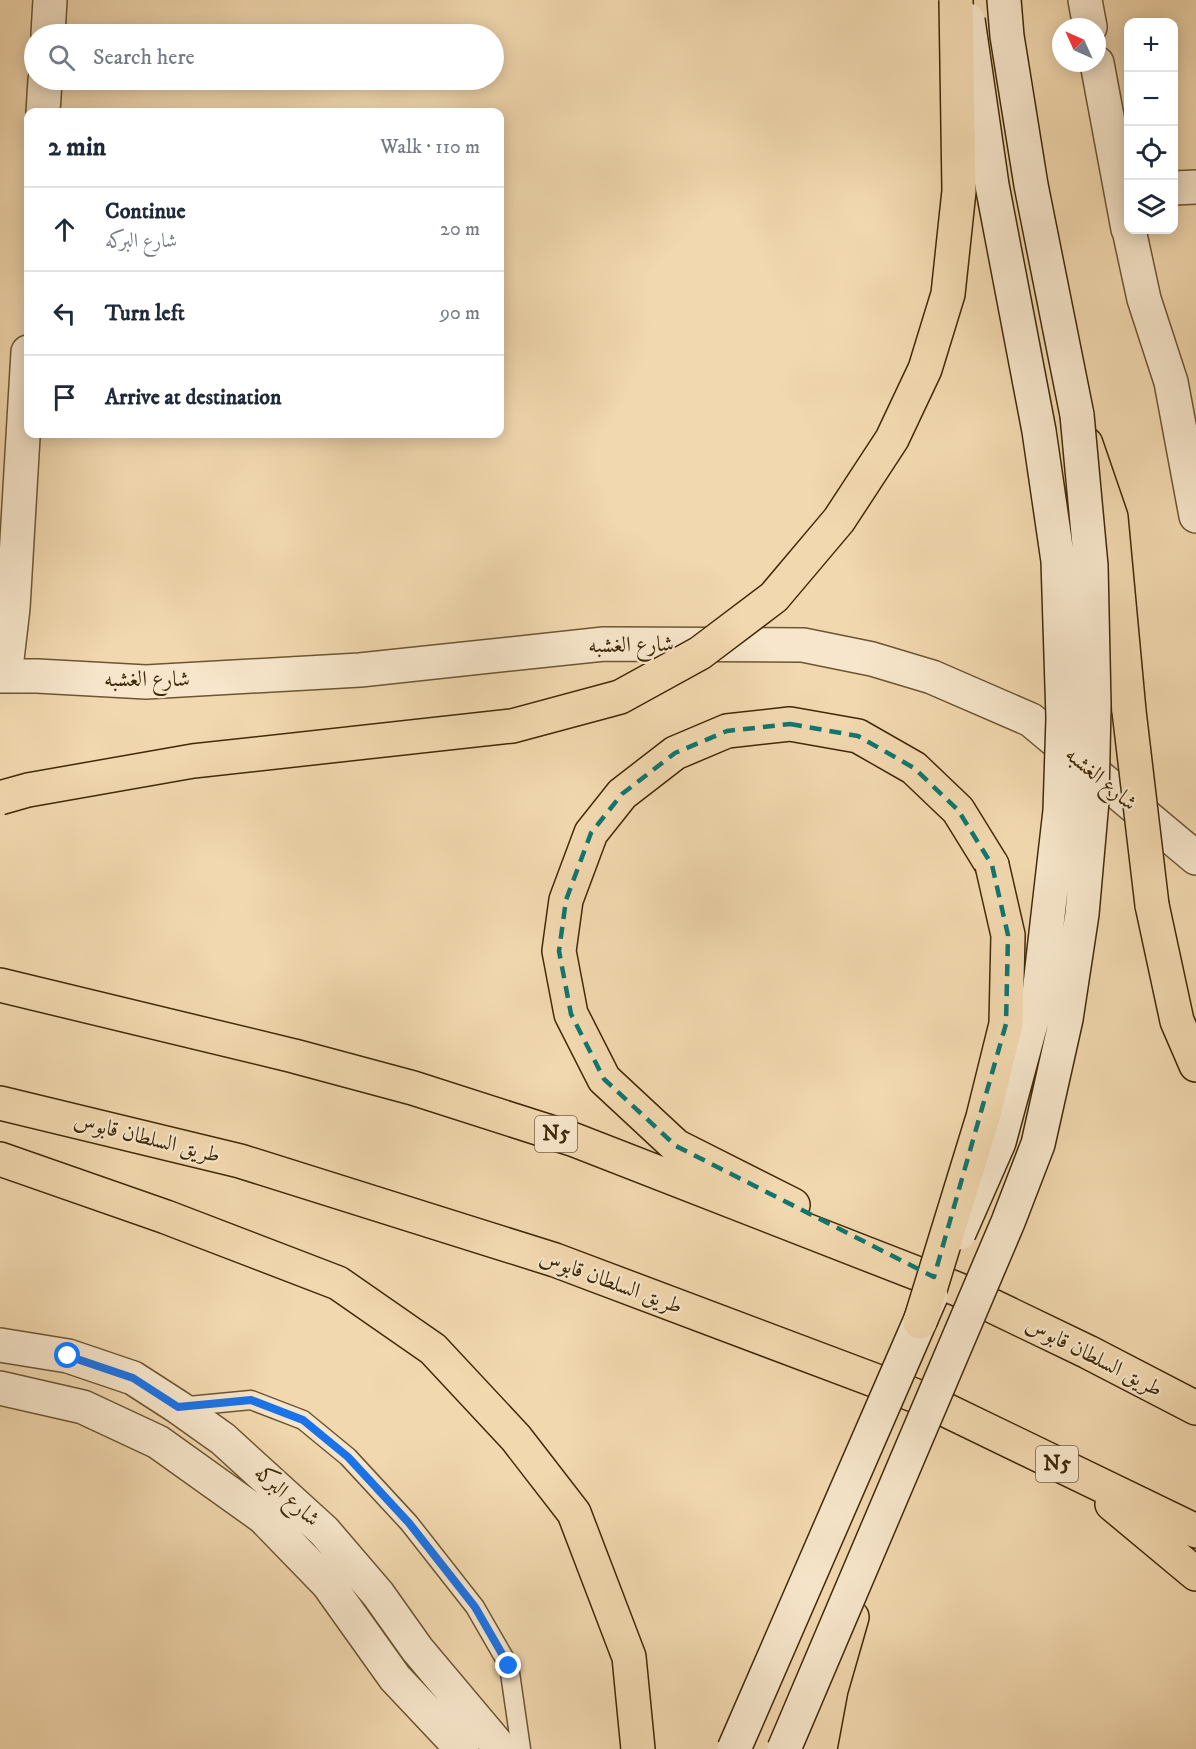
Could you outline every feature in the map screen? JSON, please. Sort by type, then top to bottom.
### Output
[{"type":"highway","points":[[0,798],[28,790],[194,760],[512,726],[620,697],[700,653],[774,597],[839,519],[892,440],[925,369],[948,294],[959,191],[956,0]]},
{"type":"highway","points":[[1077,415],[1111,517],[1129,711],[1152,905],[1178,1021],[1196,1065]]},
{"type":"highway","points":[[920,1322],[983,1117],[1006,1024],[1008,935],[992,865],[958,810],[914,768],[858,736],[790,723],[727,731],[675,753],[622,794],[591,833],[566,900],[558,951],[571,1014],[604,1079],[676,1146],[957,1289]]},
{"type":"highway","name":"طريق السلطان قابوس","points":[[0,986],[294,1056],[413,1088],[572,1139],[957,1289],[1196,1408]]},
{"type":"highway","name":"طريق السلطان قابوس","points":[[0,1103],[240,1161],[555,1260],[919,1397],[1196,1531]]},
{"type":"highway","points":[[0,1159],[166,1217],[338,1283],[433,1349],[516,1438],[574,1513],[629,1657],[638,1749]]},
{"type":"highway","points":[[919,1397],[1110,1502],[1196,1574]]},
{"type":"highway","points":[[820,1749],[831,1690],[877,1533]]},
{"type":"main road","points":[[49,24],[50,0]]},
{"type":"main road","points":[[734,1749],[999,1142],[1039,994],[1061,799],[1063,718],[1058,561],[1039,431],[992,185],[970,45],[966,0]]},
{"type":"main road","points":[[784,1749],[1008,1222],[1034,1155],[1066,1018],[1082,914],[1092,801],[1094,705],[1090,566],[1077,415],[1031,185],[1007,36],[1004,0]]},
{"type":"main road","points":[[1085,0],[1088,18]]},
{"type":"main road","points":[[1099,72],[1124,189]]},
{"type":"main road","points":[[43,108],[44,90]]},
{"type":"main road","points":[[1178,188],[1196,187]]},
{"type":"main road","points":[[1130,234],[1144,299],[1171,382],[1186,452],[1196,516]]},
{"type":"main road","name":"شارع الغشبه","points":[[24,420],[13,608],[3,676],[146,682],[360,670],[604,644],[803,645],[872,659],[932,677],[1031,720],[1196,858]]},
{"type":"main road","name":"شارع البركه","points":[[0,1345],[68,1356],[133,1378],[223,1439],[324,1531],[378,1594],[417,1649],[501,1749]]},
{"type":"main road","name":"شارع البركه","points":[[0,1388],[83,1407],[158,1442],[263,1517],[328,1584],[395,1678],[462,1749]]},
{"type":"lane","points":[[178,1407],[251,1400],[303,1420],[348,1457],[409,1523],[475,1607],[509,1666],[521,1749]]},
{"type":"highlighted area","points":[[790,724],[858,736],[914,768],[958,810],[992,865],[1008,935],[1006,1024],[934,1277],[676,1146],[604,1079],[571,1014],[559,951],[566,900],[591,833],[622,794],[675,753],[727,731]]},
{"type":"route","points":[[68,1356],[133,1378],[178,1407],[251,1400],[303,1420],[348,1457],[409,1523],[475,1607],[509,1666]]}]
